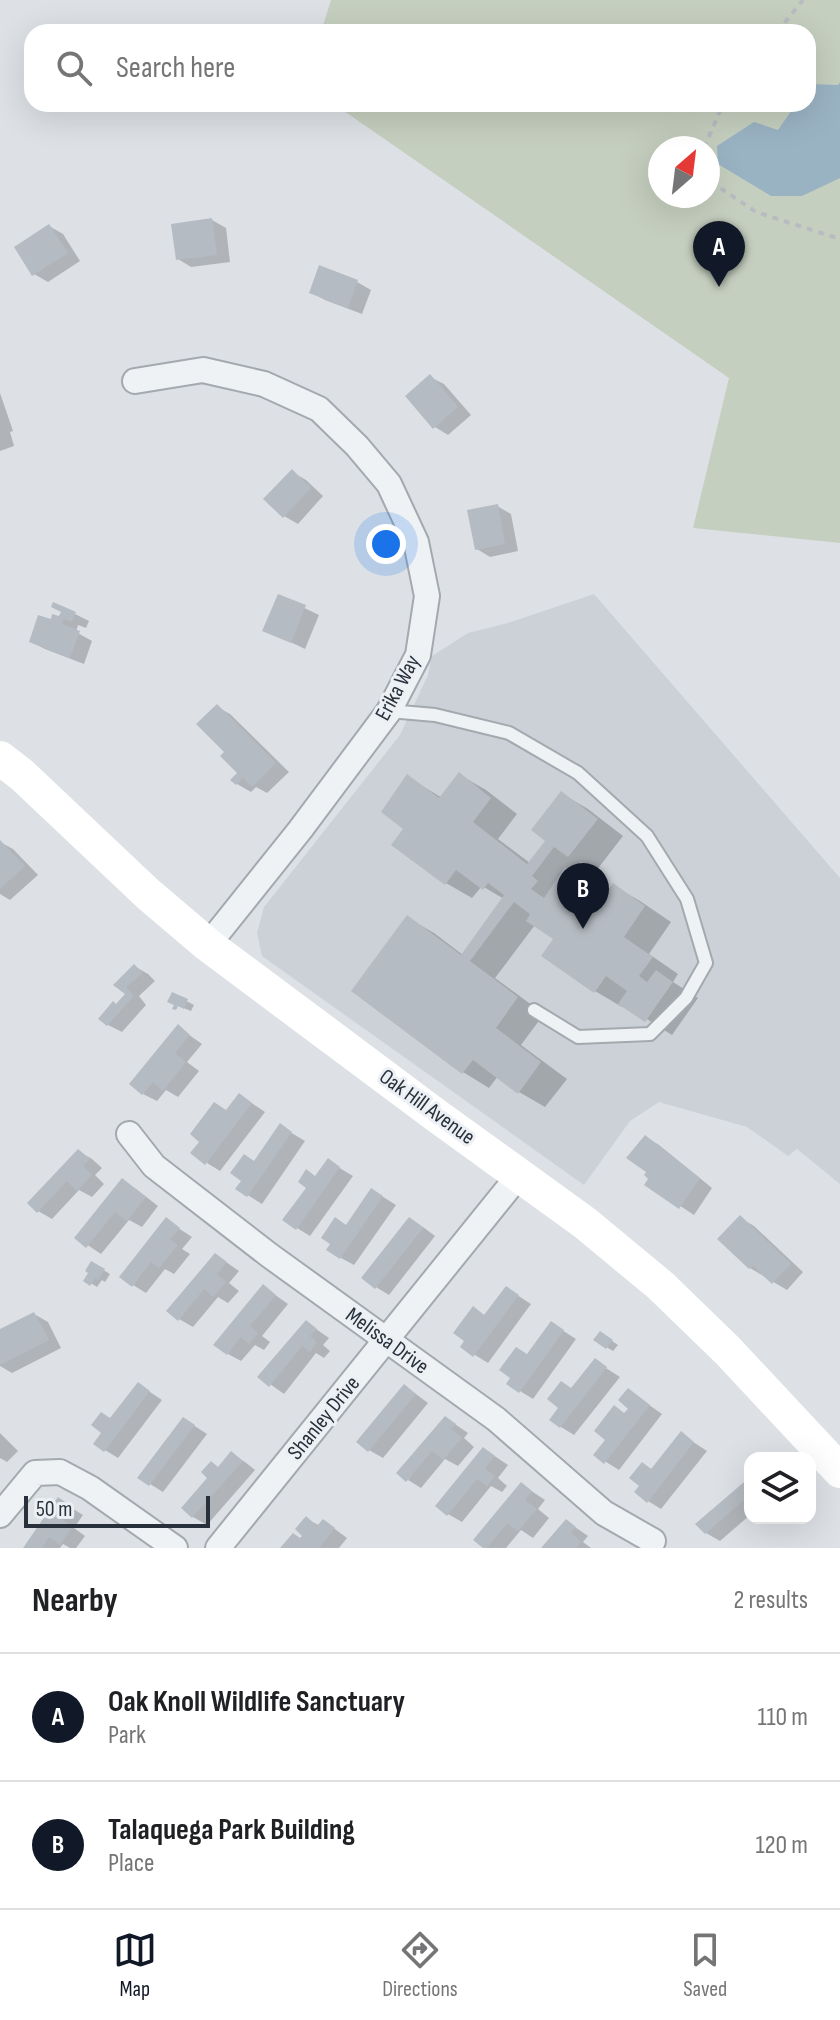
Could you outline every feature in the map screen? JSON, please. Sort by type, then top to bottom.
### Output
[{"type":"main road","name":"Oak Hill Avenue","points":[[0,758],[208,945],[585,1223],[661,1286],[728,1351],[840,1471]]},
{"type":"street","name":"Erika Way","points":[[135,381],[203,370],[264,384],[319,409],[357,446],[389,484],[416,542],[427,596],[418,655],[389,711],[300,830],[208,945]]},
{"type":"street","name":"Melissa Drive","points":[[129,1134],[154,1166],[269,1255],[496,1419],[604,1513],[653,1541]]},
{"type":"street","name":"Shanley Drive","points":[[218,1548],[519,1175]]},
{"type":"street","points":[[0,1515],[35,1473],[60,1472],[90,1488],[175,1548]]},
{"type":"lane","points":[[389,711],[435,715],[509,733],[578,773],[647,836],[687,899],[706,963],[686,998],[650,1034],[578,1037],[534,1010]]},
{"type":"path","points":[[784,24],[803,0]]},
{"type":"path","points":[[709,136],[720,112]]},
{"type":"path","points":[[720,188],[756,212],[840,239]]},
{"type":"shaded area","points":[[594,594],[840,878],[840,1184],[797,1149],[788,1156],[747,1127],[659,1102],[630,1121],[584,1185],[262,956],[257,933],[264,907],[400,735],[428,675],[432,656],[468,633]]},
{"type":"green space","points":[[331,0],[840,0],[840,543],[693,528],[729,378],[346,112],[816,112],[816,24],[324,24]]},
{"type":"water","points":[[840,82],[840,178],[802,196],[771,196],[720,165],[720,144],[754,122],[778,130],[790,112],[816,112],[816,84],[838,85]]},
{"type":"building","points":[[212,218],[217,255],[176,260],[171,224]]},
{"type":"building","points":[[49,224],[68,253],[32,276],[14,247]]},
{"type":"building","points":[[319,265],[358,280],[348,308],[309,293]]},
{"type":"building","points":[[430,374],[458,407],[433,429],[405,396]]},
{"type":"building","points":[[292,469],[311,488],[283,518],[263,499]]},
{"type":"building","points":[[498,504],[505,544],[475,550],[467,510]]},
{"type":"building","points":[[278,594],[306,605],[291,643],[262,631]]},
{"type":"building","points":[[53,602],[76,612],[72,622],[64,619],[62,624],[80,631],[70,658],[29,642],[38,615],[51,619],[52,614],[59,616],[61,612],[51,607]]},
{"type":"building","points":[[217,704],[276,763],[252,787],[243,778],[236,785],[230,780],[237,773],[220,756],[224,752],[196,724]]},
{"type":"building","points":[[459,772],[491,798],[473,822],[527,864],[545,841],[531,830],[561,791],[598,819],[568,857],[554,847],[532,876],[538,881],[531,889],[544,898],[565,867],[577,875],[564,894],[592,913],[613,883],[645,906],[624,937],[653,957],[639,976],[647,982],[656,970],[673,982],[645,1022],[618,1004],[627,991],[606,976],[594,993],[541,956],[553,939],[526,921],[530,914],[514,902],[470,961],[518,997],[496,1028],[541,1062],[518,1094],[473,1060],[462,1074],[351,991],[407,915],[461,955],[504,895],[488,883],[483,890],[456,870],[445,885],[391,845],[403,829],[381,812],[407,774],[439,798]]},
{"type":"building","points":[[0,840],[25,866],[0,889]]},
{"type":"building","points":[[587,874],[599,881],[584,899],[579,895],[582,891],[578,889]]},
{"type":"building","points":[[134,964],[143,973],[126,987],[134,996],[107,1026],[98,1019],[113,1001],[116,1004],[125,994],[113,985]]},
{"type":"building","points":[[172,992],[188,999],[184,1009],[178,1006],[176,1010],[172,1009],[174,1005],[167,1002]]},
{"type":"building","points":[[178,1024],[190,1035],[175,1053],[186,1062],[163,1091],[153,1082],[142,1095],[129,1084]]},
{"type":"building","points":[[239,1093],[252,1103],[205,1165],[190,1153],[199,1142],[190,1134],[214,1102],[226,1110]]},
{"type":"building","points":[[280,1123],[292,1132],[247,1197],[235,1189],[241,1181],[230,1173],[244,1154],[254,1161]]},
{"type":"building","points":[[645,1135],[700,1178],[679,1209],[644,1185],[648,1179],[644,1175],[646,1172],[626,1158]]},
{"type":"building","points":[[78,1149],[90,1159],[83,1166],[92,1175],[77,1191],[67,1181],[37,1213],[27,1203]]},
{"type":"building","points":[[328,1158],[340,1167],[296,1230],[282,1220],[306,1188],[298,1182],[306,1169],[315,1176]]},
{"type":"building","points":[[122,1178],[146,1197],[127,1221],[115,1212],[86,1248],[74,1238]]},
{"type":"building","points":[[371,1188],[383,1196],[340,1259],[326,1250],[330,1244],[321,1238],[335,1217],[346,1225]]},
{"type":"building","points":[[740,1215],[791,1264],[772,1284],[753,1266],[749,1269],[717,1239]]},
{"type":"building","points":[[166,1217],[180,1228],[170,1239],[178,1245],[159,1268],[151,1262],[132,1287],[119,1277]]},
{"type":"building","points":[[409,1217],[423,1227],[375,1289],[361,1278]]},
{"type":"building","points":[[215,1253],[227,1262],[217,1274],[226,1282],[213,1297],[204,1289],[178,1321],[166,1311]]},
{"type":"building","points":[[91,1261],[105,1269],[90,1286],[83,1281]]},
{"type":"building","points":[[263,1284],[276,1295],[250,1326],[258,1333],[249,1344],[241,1337],[227,1355],[213,1345]]},
{"type":"building","points":[[506,1286],[519,1295],[473,1357],[460,1347],[464,1341],[453,1333],[473,1306],[484,1315]]},
{"type":"building","points":[[34,1312],[49,1340],[0,1365],[0,1329]]},
{"type":"building","points":[[306,1320],[317,1329],[310,1336],[317,1342],[310,1352],[302,1346],[269,1387],[257,1377]]},
{"type":"building","points":[[551,1321],[564,1330],[519,1393],[506,1384],[510,1378],[499,1370],[516,1347],[527,1354]]},
{"type":"building","points":[[600,1331],[613,1340],[606,1349],[593,1340]]},
{"type":"building","points":[[595,1358],[607,1367],[560,1428],[549,1420],[558,1408],[547,1399],[561,1381],[571,1388]]},
{"type":"building","points":[[138,1382],[150,1391],[104,1452],[93,1444],[101,1433],[91,1425],[101,1412],[110,1418]]},
{"type":"building","points":[[404,1384],[416,1394],[368,1452],[356,1442]]},
{"type":"building","points":[[628,1388],[650,1405],[604,1464],[593,1455],[605,1440],[594,1431],[614,1405],[624,1413],[628,1409],[618,1400]]},
{"type":"building","points":[[445,1416],[456,1424],[451,1429],[462,1438],[443,1460],[432,1451],[406,1482],[396,1473]]},
{"type":"building","points":[[183,1417],[195,1425],[149,1486],[137,1478]]},
{"type":"building","points":[[681,1431],[694,1442],[647,1503],[634,1492],[639,1486],[629,1478],[642,1462],[651,1469]]},
{"type":"building","points":[[483,1447],[495,1456],[485,1469],[495,1476],[487,1486],[477,1479],[447,1516],[435,1506]]},
{"type":"building","points":[[231,1451],[243,1461],[192,1518],[181,1508],[207,1478],[201,1472],[211,1461],[218,1467]]},
{"type":"building","points":[[521,1482],[532,1491],[525,1500],[537,1509],[518,1531],[507,1523],[487,1548],[483,1548],[473,1540]]},
{"type":"building","points":[[744,1482],[744,1500],[705,1534],[695,1524]]},
{"type":"building","points":[[58,1497],[71,1506],[62,1519],[72,1527],[60,1545],[49,1537],[42,1548],[23,1548]]},
{"type":"building","points":[[306,1516],[317,1526],[323,1519],[335,1528],[319,1548],[280,1548],[293,1533],[300,1538],[302,1536],[295,1529]]},
{"type":"building","points":[[566,1519],[576,1527],[571,1533],[581,1542],[576,1548],[541,1548]]},
{"type":"place","name":"Oak Knoll Wildlife Sanctuary","points":[[719,287]]},
{"type":"place","name":"Talaquega Park Building","points":[[583,929]]}]
